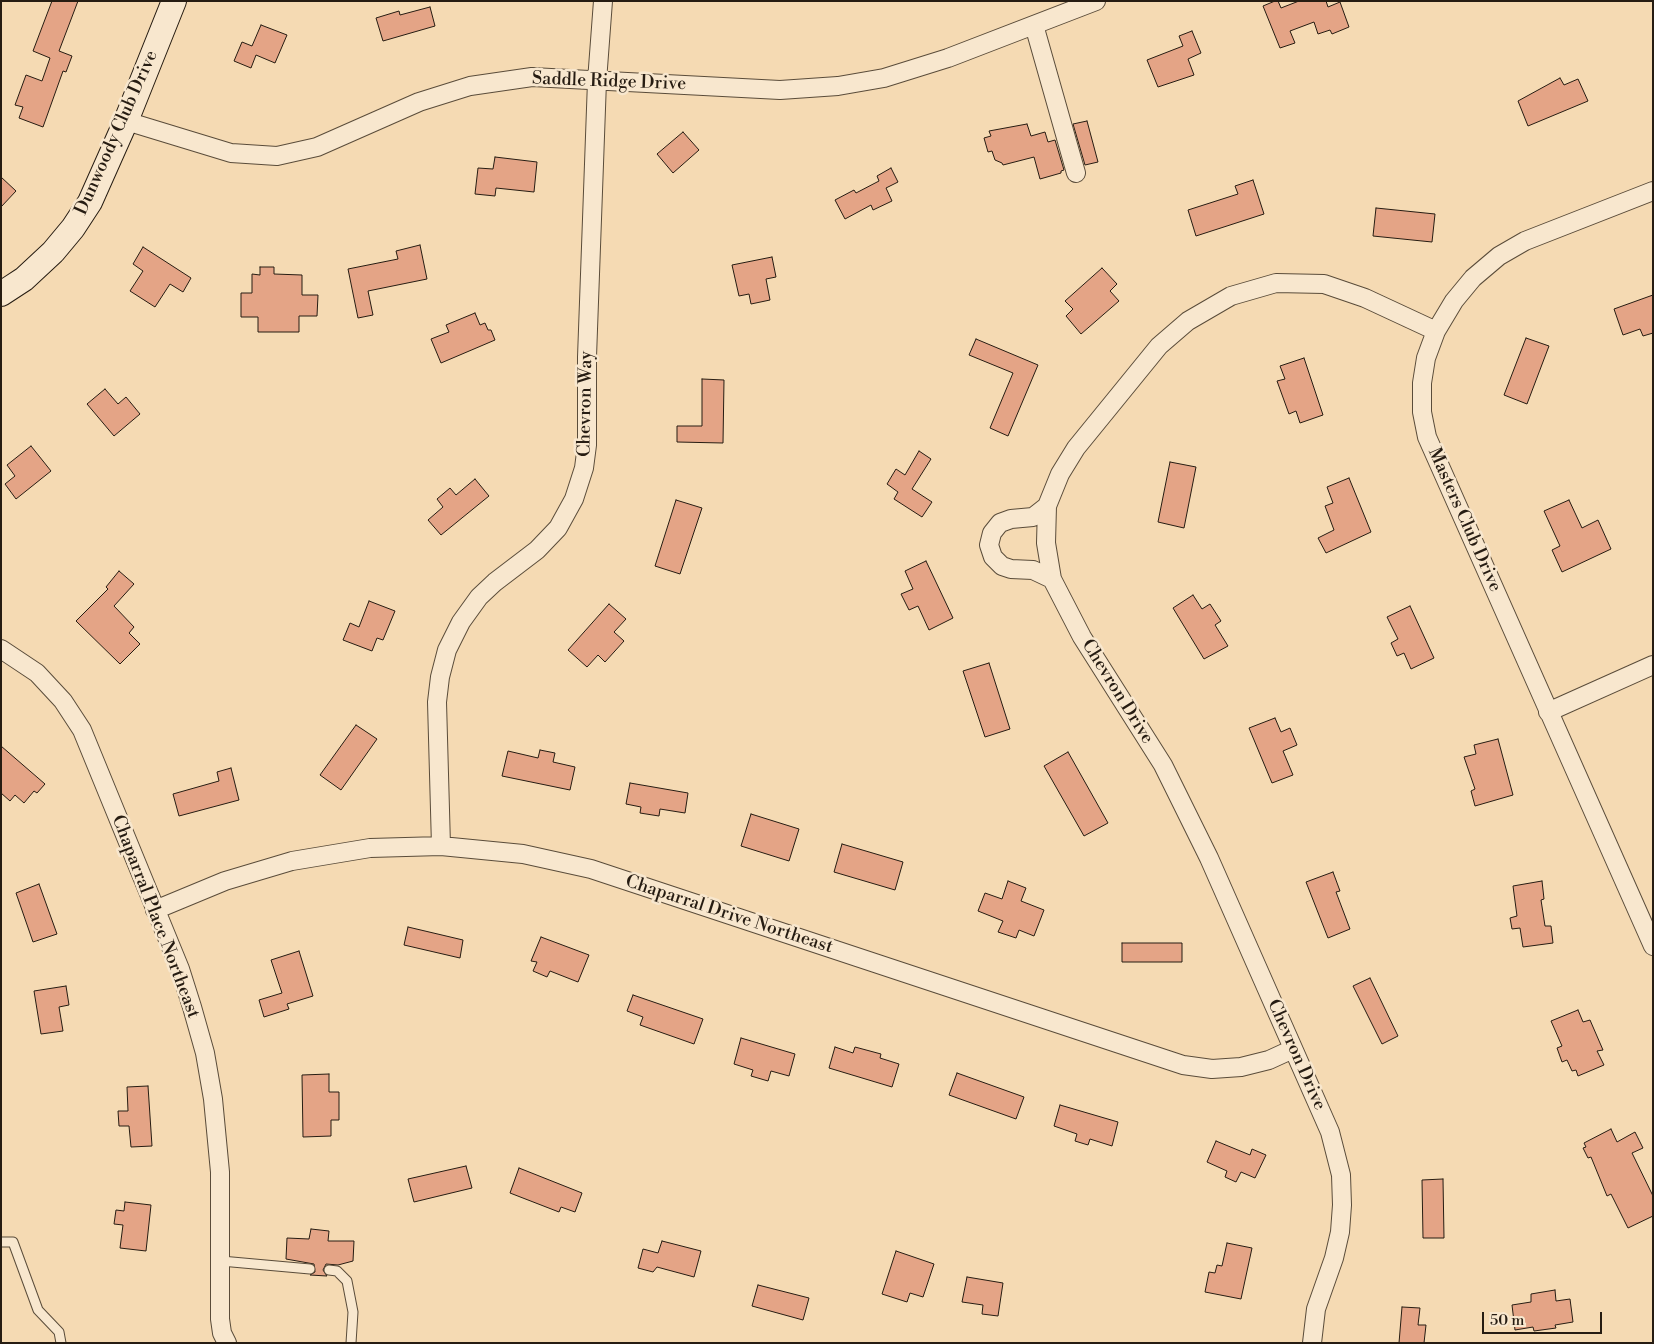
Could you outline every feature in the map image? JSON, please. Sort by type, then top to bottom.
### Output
[{"type":"street","name":"Dunwoody Club Drive","points":[[1,294],[24,279],[54,252],[90,202],[126,120],[174,1]]},
{"type":"street","name":"Chevron Way","points":[[441,846],[437,702],[440,677],[447,650],[461,622],[479,597],[495,582],[537,550],[558,528],[574,499],[584,468],[587,445],[587,357],[597,80],[604,1]]},
{"type":"street","name":"Saddle Ridge Drive","points":[[126,120],[231,153],[277,156],[318,147],[418,102],[470,86],[532,78],[780,90],[838,86],[884,78],[948,58],[1096,1]]},
{"type":"street","points":[[1034,25],[1076,173]]},
{"type":"street","name":"Masters Club Drive","points":[[1653,191],[1525,241],[1499,256],[1473,278],[1454,301],[1436,331],[1426,358],[1422,383],[1422,412],[1427,437],[1653,946]]},
{"type":"street","name":"Chevron Drive","points":[[1312,1343],[1316,1309],[1334,1258],[1340,1232],[1342,1205],[1341,1175],[1330,1132],[1213,868],[1164,765],[1082,637],[1052,579],[1046,543],[1047,506],[1060,474],[1076,448],[1159,346],[1188,321],[1231,296],[1276,283],[1324,284],[1365,298],[1436,331]]},
{"type":"street","points":[[1047,506],[1032,517],[1011,519],[1000,523],[992,533],[989,545],[993,557],[1002,566],[1011,569],[1033,570],[1052,579]]},
{"type":"street","name":"Chaparral Place Northeast","points":[[1,649],[37,672],[63,701],[82,730],[192,1007],[213,1099],[220,1172],[220,1318],[227,1343]]},
{"type":"street","points":[[1548,712],[1653,665]]},
{"type":"street","name":"Chaparral Drive Northeast","points":[[155,910],[225,881],[292,861],[370,848],[441,846],[523,854],[591,869],[1182,1065],[1212,1069],[1241,1067],[1269,1060],[1293,1049]]},
{"type":"lane","points":[[1,1242],[13,1242],[38,1310],[60,1332],[61,1343]]},
{"type":"lane","points":[[221,1260],[310,1269]]},
{"type":"lane","points":[[329,1270],[337,1271],[347,1281],[353,1312],[351,1343]]},
{"type":"building","points":[[52,1],[78,1],[59,51],[72,56],[66,72],[63,71],[43,127],[19,118],[23,107],[15,105],[26,75],[42,81],[50,58],[33,51]]},
{"type":"building","points":[[1278,1],[1281,8],[1299,1],[1326,1],[1328,7],[1340,2],[1349,27],[1332,34],[1330,30],[1318,34],[1314,22],[1290,31],[1295,43],[1280,48],[1263,6]]},
{"type":"building","points":[[430,7],[435,26],[383,41],[376,18],[399,11],[400,15]]},
{"type":"building","points":[[261,25],[287,35],[275,63],[256,55],[251,68],[234,61],[242,42],[252,46]]},
{"type":"building","points":[[1192,31],[1201,53],[1188,59],[1194,75],[1158,87],[1147,60],[1183,46],[1179,36]]},
{"type":"building","points":[[1560,78],[1564,85],[1578,79],[1588,101],[1528,126],[1518,101]]},
{"type":"building","points":[[1087,121],[1098,162],[1085,165],[1073,124]]},
{"type":"building","points":[[1027,124],[1031,136],[1045,132],[1048,142],[1055,140],[1064,170],[1061,173],[1040,179],[1034,157],[1003,165],[995,160],[992,151],[988,152],[984,138],[991,136],[989,131]]},
{"type":"building","points":[[683,132],[699,150],[673,173],[657,154]]},
{"type":"building","points":[[495,157],[537,162],[534,192],[496,188],[495,196],[475,194],[478,168],[493,169]]},
{"type":"building","points":[[891,168],[898,182],[886,188],[892,201],[873,210],[871,205],[845,219],[835,200],[854,190],[856,193],[879,181],[877,176]]},
{"type":"building","points":[[1,177],[16,191],[1,207]]},
{"type":"building","points":[[1253,180],[1264,214],[1196,236],[1188,210],[1238,194],[1235,186]]},
{"type":"building","points":[[1376,208],[1435,214],[1432,242],[1373,236]]},
{"type":"building","points":[[420,245],[427,279],[368,291],[373,315],[358,318],[348,269],[398,259],[396,251]]},
{"type":"building","points":[[143,247],[191,278],[183,292],[170,284],[155,307],[130,291],[143,271],[133,264]]},
{"type":"building","points":[[772,257],[776,277],[766,279],[770,300],[751,304],[749,294],[739,296],[732,265]]},
{"type":"building","points":[[260,267],[274,267],[274,274],[302,275],[302,295],[318,295],[317,316],[299,316],[299,332],[258,332],[258,317],[241,317],[241,293],[252,293],[252,274],[260,275]]},
{"type":"building","points":[[1102,268],[1117,284],[1110,291],[1119,301],[1081,334],[1066,316],[1073,309],[1065,301]]},
{"type":"building","points":[[1653,295],[1653,333],[1643,336],[1640,329],[1623,335],[1614,309]]},
{"type":"building","points":[[475,313],[480,325],[485,323],[488,330],[491,330],[495,340],[441,363],[431,339],[449,332],[446,325]]},
{"type":"building","points":[[1526,338],[1549,346],[1527,404],[1504,395]]},
{"type":"building","points":[[976,339],[1038,365],[1008,436],[990,428],[1013,373],[969,355]]},
{"type":"building","points":[[1304,358],[1323,415],[1300,423],[1296,411],[1289,414],[1277,381],[1285,379],[1280,366]]},
{"type":"building","points":[[702,379],[724,380],[723,443],[677,442],[677,426],[702,426]]},
{"type":"building","points":[[105,389],[118,404],[126,397],[140,414],[114,436],[87,404]]},
{"type":"building","points":[[31,446],[51,471],[16,499],[5,484],[15,476],[7,465]]},
{"type":"building","points":[[919,451],[931,459],[912,489],[932,502],[922,517],[894,499],[898,492],[887,484],[896,469],[905,475]]},
{"type":"building","points":[[1170,462],[1196,467],[1184,528],[1158,522]]},
{"type":"building","points":[[1349,478],[1371,532],[1326,553],[1318,538],[1334,530],[1325,506],[1333,503],[1327,487]]},
{"type":"building","points":[[475,479],[489,496],[441,535],[428,520],[443,507],[437,499],[450,488],[456,495]]},
{"type":"building","points":[[676,500],[702,508],[680,574],[655,566]]},
{"type":"building","points":[[1569,500],[1582,528],[1598,520],[1611,549],[1562,572],[1552,550],[1560,546],[1544,511]]},
{"type":"building","points":[[926,561],[953,618],[929,630],[918,606],[909,610],[901,594],[913,589],[905,571]]},
{"type":"building","points":[[119,571],[134,584],[114,606],[134,627],[129,633],[140,644],[120,664],[76,621],[108,589],[106,587]]},
{"type":"building","points":[[1193,595],[1202,609],[1210,604],[1221,621],[1215,625],[1228,646],[1204,659],[1173,608]]},
{"type":"building","points":[[369,601],[395,611],[383,640],[377,638],[372,651],[343,640],[350,623],[359,627]]},
{"type":"building","points":[[609,604],[626,619],[614,632],[624,641],[605,662],[598,655],[587,667],[568,650]]},
{"type":"building","points":[[1410,606],[1434,658],[1411,669],[1404,653],[1397,656],[1391,643],[1398,639],[1387,617]]},
{"type":"building","points":[[989,663],[1010,729],[985,737],[963,671]]},
{"type":"building","points":[[1275,718],[1281,732],[1290,728],[1297,745],[1283,751],[1293,775],[1272,783],[1249,728]]},
{"type":"building","points":[[356,725],[377,739],[341,790],[320,775]]},
{"type":"building","points":[[1498,739],[1513,795],[1475,806],[1471,791],[1475,789],[1464,757],[1476,754],[1474,745]]},
{"type":"building","points":[[1,746],[45,784],[37,793],[34,791],[24,803],[15,795],[10,801],[1,793]]},
{"type":"building","points":[[540,750],[555,753],[553,762],[575,767],[570,790],[502,776],[508,751],[538,758]]},
{"type":"building","points":[[1068,752],[1108,823],[1084,836],[1044,766]]},
{"type":"building","points":[[231,768],[239,800],[179,816],[173,794],[219,781],[217,772]]},
{"type":"building","points":[[630,783],[688,793],[685,813],[660,809],[659,816],[640,813],[641,807],[626,804]]},
{"type":"building","points":[[751,814],[799,829],[789,861],[741,846]]},
{"type":"building","points":[[842,844],[903,862],[895,890],[834,872]]},
{"type":"building","points":[[1333,872],[1340,891],[1336,892],[1350,929],[1328,938],[1306,882]]},
{"type":"building","points":[[1008,881],[1026,888],[1021,901],[1044,910],[1034,936],[1019,930],[1016,938],[998,932],[1003,921],[978,911],[985,893],[1002,899]]},
{"type":"building","points":[[1542,881],[1544,899],[1541,900],[1545,926],[1551,926],[1553,943],[1523,947],[1520,928],[1512,929],[1510,918],[1517,916],[1513,886]]},
{"type":"building","points":[[39,884],[57,934],[33,942],[16,893]]},
{"type":"building","points":[[408,927],[463,940],[460,958],[404,945]]},
{"type":"building","points":[[541,937],[589,955],[578,982],[550,971],[547,977],[533,971],[537,962],[531,961]]},
{"type":"building","points":[[1122,943],[1182,943],[1182,962],[1122,962]]},
{"type":"building","points":[[299,951],[313,996],[287,1004],[289,1009],[264,1017],[259,1000],[282,993],[271,960]]},
{"type":"building","points":[[1370,978],[1398,1036],[1382,1044],[1353,986]]},
{"type":"building","points":[[66,986],[69,1005],[59,1007],[63,1031],[41,1034],[34,991]]},
{"type":"building","points":[[633,995],[703,1019],[694,1044],[640,1025],[643,1017],[627,1011]]},
{"type":"building","points":[[1578,1010],[1583,1022],[1590,1020],[1603,1050],[1597,1051],[1604,1065],[1578,1076],[1576,1070],[1572,1071],[1567,1060],[1562,1062],[1557,1048],[1562,1046],[1551,1021]]},
{"type":"building","points":[[741,1038],[795,1054],[789,1076],[771,1071],[768,1081],[751,1076],[753,1070],[734,1064]]},
{"type":"building","points":[[835,1047],[853,1053],[855,1047],[881,1054],[880,1058],[899,1064],[892,1087],[829,1068]]},
{"type":"building","points":[[957,1073],[1024,1097],[1016,1119],[949,1095]]},
{"type":"building","points":[[329,1074],[329,1092],[339,1092],[339,1120],[331,1120],[331,1136],[303,1137],[302,1075]]},
{"type":"building","points":[[148,1086],[152,1146],[131,1147],[129,1126],[119,1126],[118,1111],[128,1111],[127,1087]]},
{"type":"building","points":[[1060,1105],[1118,1122],[1112,1146],[1090,1139],[1088,1145],[1075,1141],[1077,1134],[1054,1126]]},
{"type":"building","points":[[1611,1129],[1617,1142],[1635,1132],[1643,1148],[1632,1153],[1653,1196],[1653,1216],[1628,1228],[1611,1194],[1607,1196],[1591,1157],[1588,1158],[1583,1148],[1586,1147],[1584,1143]]},
{"type":"building","points":[[1216,1141],[1250,1155],[1252,1149],[1266,1155],[1255,1178],[1241,1172],[1236,1182],[1225,1177],[1227,1171],[1207,1162]]},
{"type":"building","points":[[466,1166],[472,1188],[414,1202],[408,1179]]},
{"type":"building","points":[[519,1168],[582,1193],[575,1212],[561,1207],[559,1212],[510,1193]]},
{"type":"building","points":[[1443,1179],[1444,1238],[1423,1238],[1422,1180]]},
{"type":"building","points":[[125,1202],[151,1205],[146,1251],[120,1248],[123,1225],[114,1224],[116,1210],[124,1211]]},
{"type":"building","points":[[311,1229],[329,1231],[328,1241],[354,1241],[353,1261],[338,1265],[326,1264],[323,1270],[327,1276],[310,1275],[315,1272],[314,1264],[286,1259],[287,1238],[309,1239]]},
{"type":"building","points":[[662,1241],[701,1251],[694,1277],[657,1267],[653,1272],[638,1268],[643,1249],[658,1253]]},
{"type":"building","points":[[1227,1243],[1252,1248],[1241,1299],[1205,1292],[1209,1272],[1215,1273],[1217,1265],[1222,1266]]},
{"type":"building","points":[[896,1251],[934,1264],[923,1297],[910,1293],[907,1302],[882,1294]]},
{"type":"building","points":[[967,1277],[1003,1283],[998,1316],[982,1314],[983,1305],[962,1302]]},
{"type":"building","points":[[758,1285],[809,1298],[803,1320],[752,1306]]},
{"type":"building","points":[[1555,1290],[1556,1301],[1570,1299],[1573,1322],[1555,1325],[1556,1328],[1534,1331],[1533,1327],[1515,1330],[1512,1305],[1531,1302],[1531,1294]]},
{"type":"building","points":[[1402,1307],[1420,1308],[1418,1325],[1426,1325],[1424,1343],[1399,1343]]}]
